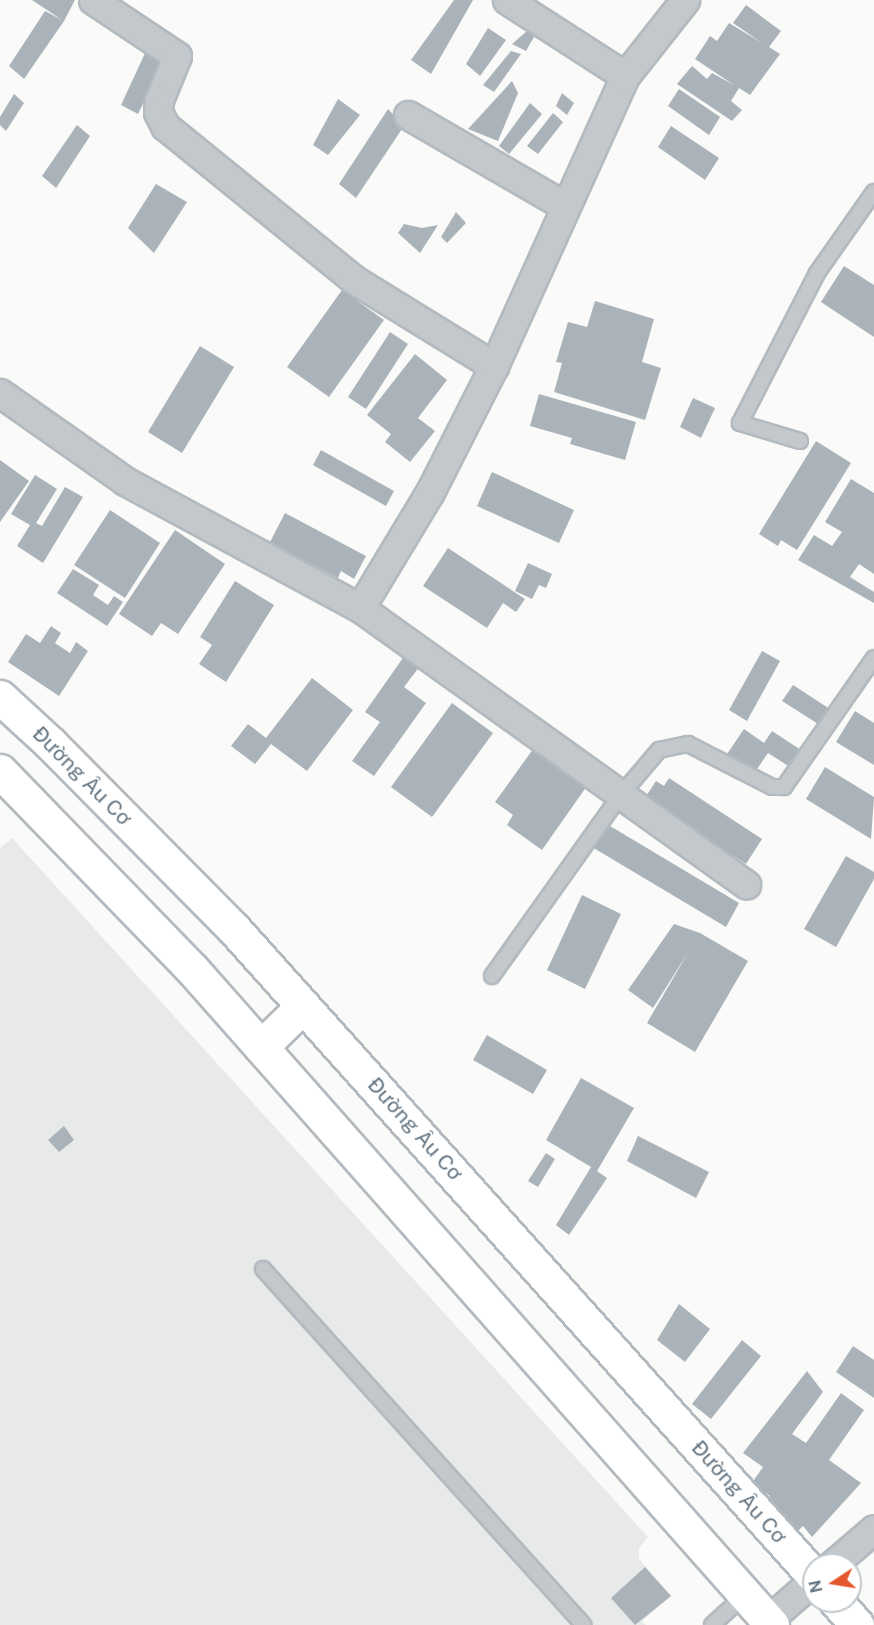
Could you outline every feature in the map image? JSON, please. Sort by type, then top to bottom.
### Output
[{"type":"street","points":[[93,0],[177,56],[159,100],[158,112],[165,126],[353,279],[494,366]]},
{"type":"street","points":[[507,0],[625,76]]},
{"type":"street","points":[[360,608],[430,492],[494,366],[625,76],[685,0]]},
{"type":"street","points":[[408,115],[565,206]]},
{"type":"street","points":[[0,393],[125,482],[360,608],[619,797],[746,884]]},
{"type":"street","name":"Đường Âu Cơ","points":[[0,697],[51,744],[303,1006],[802,1565]]},
{"type":"street","points":[[0,771],[261,1047],[770,1622],[802,1590]]},
{"type":"street","points":[[261,1047],[303,1006]]},
{"type":"street","points":[[846,1553],[874,1529]]},
{"type":"street","points":[[846,1613],[857,1625]]},
{"type":"lane","points":[[801,441],[740,423],[817,273],[874,192]]},
{"type":"lane","points":[[492,976],[619,797],[659,750],[688,744],[772,787],[784,787],[874,658]]},
{"type":"lane","points":[[263,1269],[583,1625]]},
{"type":"lane","points":[[712,1625],[745,1595]]},
{"type":"shaded area","points":[[12,838],[648,1537],[639,1548],[639,1559],[671,1596],[642,1621],[646,1625],[0,1625],[0,848]]},
{"type":"building","points":[[32,0],[75,0],[64,21],[24,79],[9,66],[45,11],[62,20]]},
{"type":"building","points":[[454,0],[473,0],[431,74],[411,60]]},
{"type":"building","points":[[746,5],[781,31],[769,47],[780,54],[750,95],[739,88],[731,101],[742,110],[732,121],[677,84],[692,66],[707,79],[712,73],[734,85],[695,59],[710,36],[717,41],[729,23],[762,43],[733,23]]},
{"type":"building","points":[[488,28],[506,40],[480,76],[466,64]]},
{"type":"building","points":[[527,31],[535,35],[526,51],[512,44]]},
{"type":"building","points":[[147,49],[163,63],[138,114],[121,105]]},
{"type":"building","points":[[511,51],[521,54],[494,92],[483,85]]},
{"type":"building","points":[[512,81],[518,93],[498,141],[468,129]]},
{"type":"building","points":[[679,89],[720,117],[709,135],[668,106]]},
{"type":"building","points":[[562,93],[574,103],[567,115],[556,106]]},
{"type":"building","points":[[14,94],[24,103],[6,131],[0,125],[0,117]]},
{"type":"building","points":[[338,99],[360,115],[328,155],[313,145]]},
{"type":"building","points":[[530,103],[542,114],[509,154],[499,146]]},
{"type":"building","points":[[388,109],[404,126],[356,198],[339,184]]},
{"type":"building","points":[[553,113],[563,122],[538,154],[527,146]]},
{"type":"building","points":[[77,125],[90,136],[56,188],[42,176]]},
{"type":"building","points":[[671,126],[719,158],[705,180],[658,147]]},
{"type":"building","points":[[156,184],[187,202],[154,253],[128,228]]},
{"type":"building","points":[[456,212],[466,223],[447,243],[441,237]]},
{"type":"building","points":[[404,224],[422,228],[438,225],[420,253],[398,233]]},
{"type":"building","points":[[844,266],[874,285],[874,337],[821,302]]},
{"type":"building","points":[[342,290],[384,320],[329,397],[287,367]]},
{"type":"building","points":[[595,301],[654,319],[642,362],[661,368],[645,420],[554,392],[562,363],[556,362],[568,322],[587,327]]},
{"type":"building","points":[[390,332],[408,344],[366,409],[348,397]]},
{"type":"building","points":[[200,346],[234,367],[182,453],[148,432]]},
{"type":"building","points":[[415,354],[447,380],[418,418],[435,431],[410,462],[385,442],[391,434],[367,415]]},
{"type":"building","points":[[539,394],[636,422],[625,460],[570,444],[572,438],[530,426]]},
{"type":"building","points":[[693,398],[715,408],[701,438],[680,427]]},
{"type":"building","points":[[816,441],[851,463],[797,550],[781,540],[778,546],[759,534]]},
{"type":"building","points":[[321,450],[394,491],[386,506],[313,465]]},
{"type":"building","points":[[0,460],[29,481],[0,522]]},
{"type":"building","points":[[492,472],[574,510],[559,543],[477,506]]},
{"type":"building","points":[[35,475],[57,489],[36,523],[42,526],[65,487],[83,497],[43,563],[17,546],[30,525],[11,514]]},
{"type":"building","points":[[851,479],[874,493],[874,574],[859,564],[850,577],[874,592],[874,603],[798,560],[814,535],[832,546],[842,532],[825,522]]},
{"type":"building","points":[[110,510],[160,543],[125,598],[74,565]]},
{"type":"building","points":[[285,513],[366,556],[354,579],[341,571],[338,578],[270,542]]},
{"type":"building","points":[[175,530],[225,564],[178,634],[161,623],[152,636],[119,614]]},
{"type":"building","points":[[448,548],[525,599],[516,612],[503,603],[487,628],[423,586]]},
{"type":"building","points":[[528,563],[552,574],[546,588],[539,585],[532,599],[515,591]]},
{"type":"building","points":[[73,569],[99,585],[93,595],[108,605],[114,596],[123,602],[107,626],[57,593]]},
{"type":"building","points":[[235,581],[274,605],[226,682],[199,664],[212,645],[200,637]]},
{"type":"building","points":[[51,626],[61,633],[55,643],[70,653],[76,642],[88,651],[59,696],[8,662],[26,634],[40,643]]},
{"type":"building","points":[[762,651],[780,661],[747,721],[729,710]]},
{"type":"building","points":[[405,655],[420,666],[404,687],[426,703],[374,776],[352,761],[380,722],[365,712]]},
{"type":"building","points":[[312,678],[353,710],[307,771],[271,744],[255,764],[231,746],[248,724],[266,738]]},
{"type":"building","points":[[793,685],[836,713],[826,729],[782,701]]},
{"type":"building","points":[[452,703],[493,733],[432,817],[391,787]]},
{"type":"building","points":[[855,711],[874,723],[874,765],[836,742]]},
{"type":"building","points":[[744,729],[764,743],[772,731],[804,752],[793,769],[768,753],[755,772],[727,754]]},
{"type":"building","points":[[536,745],[589,783],[542,850],[507,825],[513,815],[495,802]]},
{"type":"building","points":[[825,767],[874,797],[871,839],[806,799]]},
{"type":"building","points":[[669,778],[762,839],[746,864],[645,798],[656,781],[664,786]]},
{"type":"building","points":[[605,823],[739,903],[726,927],[592,847]]},
{"type":"building","points":[[846,856],[874,872],[874,879],[836,947],[804,929]]},
{"type":"building","points":[[582,895],[621,914],[585,989],[547,970]]},
{"type":"building","points":[[674,924],[700,933],[748,961],[695,1052],[647,1023],[689,951],[653,1008],[628,990]]},
{"type":"building","points":[[487,1035],[547,1070],[533,1094],[473,1060]]},
{"type":"building","points":[[581,1078],[634,1108],[597,1171],[607,1178],[569,1235],[556,1225],[591,1167],[546,1140]]},
{"type":"building","points":[[64,1126],[74,1140],[59,1152],[48,1140]]},
{"type":"building","points":[[638,1136],[709,1172],[696,1198],[627,1161]]},
{"type":"building","points":[[546,1153],[555,1159],[538,1187],[528,1181]]},
{"type":"building","points":[[679,1304],[710,1329],[685,1362],[657,1340]]},
{"type":"building","points":[[742,1340],[761,1356],[711,1419],[692,1404]]},
{"type":"building","points":[[853,1346],[874,1360],[874,1398],[836,1372]]},
{"type":"building","points":[[807,1371],[823,1392],[792,1434],[806,1443],[841,1393],[864,1410],[829,1460],[861,1483],[812,1537],[803,1526],[796,1533],[760,1506],[770,1496],[751,1484],[763,1467],[743,1453]]},
{"type":"building","points":[[645,1567],[671,1596],[635,1625],[611,1598]]}]
